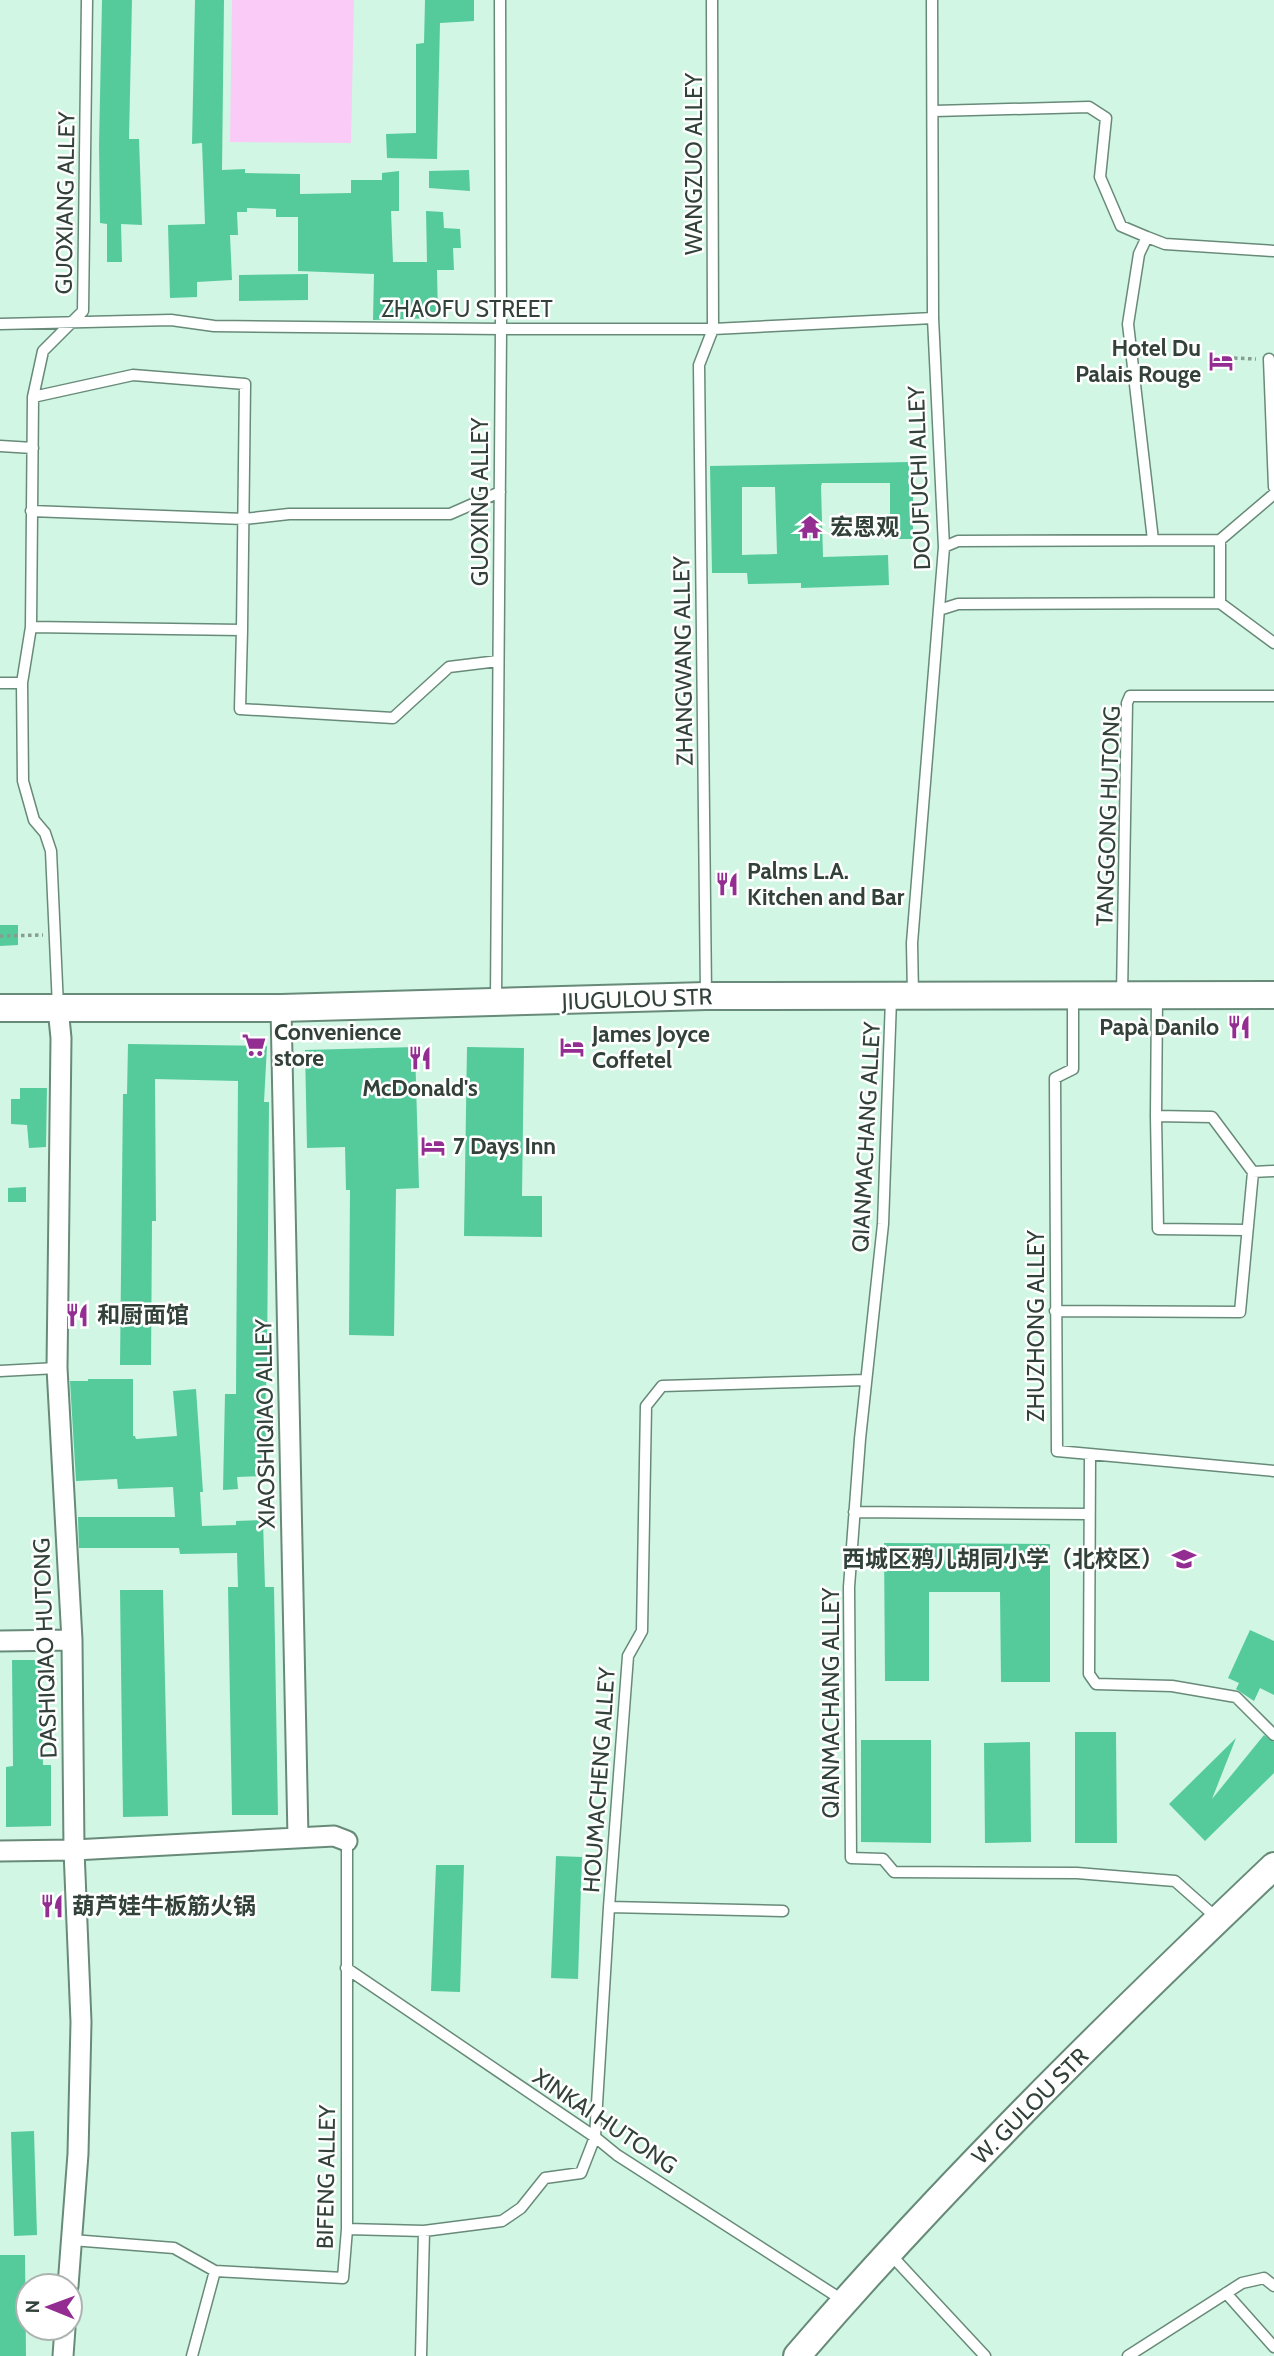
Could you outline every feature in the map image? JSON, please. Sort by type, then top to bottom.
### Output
[{"type":"main road","name":"JIUGULOU STR","points":[[0,1009],[281,1008],[706,996],[1274,995]]},
{"type":"main road","name":"W. GULOU STR","points":[[797,2356],[888,2252],[978,2158],[1274,1866]]},
{"type":"street","name":"XIAOSHIQIAO ALLEY","points":[[281,1008],[298,1838]]},
{"type":"street","name":"DASHIQIAO HUTONG","points":[[58,1009],[61,1038],[57,1368],[72,1640],[74,1850],[81,2022],[78,2154],[69,2272]]},
{"type":"street","points":[[0,1641],[72,1640]]},
{"type":"street","points":[[0,1851],[74,1850],[334,1836],[347,1841]]},
{"type":"lane","name":"GUOXIANG ALLEY","points":[[58,1009],[51,851],[45,833],[34,820],[23,781],[22,683],[31,627],[33,397],[43,351],[83,311],[87,0]]},
{"type":"lane","name":"GUOXING ALLEY","points":[[496,1003],[501,329],[500,0]]},
{"type":"lane","name":"WANGZUO ALLEY","points":[[712,0],[713,329]]},
{"type":"lane","name":"DOUFUCHI ALLEY","points":[[902,995],[912,943],[944,547],[933,318],[932,0]]},
{"type":"lane","points":[[934,111],[1089,107],[1106,118],[1100,177],[1121,226],[1166,244],[1274,251]]},
{"type":"lane","points":[[1147,237],[1139,254],[1128,324],[1153,540]]},
{"type":"lane","name":"ZHAOFU STREET","points":[[0,324],[171,320],[214,326],[713,329],[933,318]]},
{"type":"lane","name":"ZHANGWANG ALLEY","points":[[706,996],[699,365],[713,329]]},
{"type":"lane","points":[[1269,359],[1274,487]]},
{"type":"lane","points":[[33,397],[133,375],[245,384],[240,709],[393,718],[449,667],[498,661]]},
{"type":"lane","points":[[0,446],[33,448]]},
{"type":"lane","points":[[32,511],[244,519],[289,514],[450,513],[500,492]]},
{"type":"lane","points":[[944,547],[958,541],[1220,540],[1274,494]]},
{"type":"lane","points":[[1220,540],[1220,603]]},
{"type":"lane","points":[[939,610],[958,604],[1220,603],[1274,643]]},
{"type":"lane","points":[[31,627],[242,630]]},
{"type":"lane","points":[[0,683],[22,683]]},
{"type":"lane","name":"TANGGONG HUTONG","points":[[1122,995],[1127,703],[1130,696],[1274,696]]},
{"type":"lane","name":"ZHUZHONG ALLEY","points":[[1073,994],[1073,1069],[1055,1078],[1057,1451],[1274,1471]]},
{"type":"lane","name":"QIANMACHANG ALLEY","points":[[902,995],[849,1587],[851,1858],[883,1859],[894,1872],[1077,1873],[1175,1881],[1218,1920]]},
{"type":"lane","points":[[1157,995],[1158,1228],[1247,1230]]},
{"type":"lane","points":[[1055,1311],[1240,1312],[1253,1172],[1212,1117],[1156,1116]]},
{"type":"lane","points":[[1253,1172],[1274,1171]]},
{"type":"lane","points":[[0,1371],[57,1368]]},
{"type":"lane","name":"HOUMACHENG ALLEY","points":[[425,2231],[502,2221],[521,2208],[545,2178],[581,2173],[595,2137],[628,1656],[642,1631],[646,1406],[662,1387],[866,1380]]},
{"type":"lane","points":[[1090,1454],[1088,1674],[1096,1684],[1172,1686],[1236,1697],[1274,1735]]},
{"type":"lane","points":[[854,1511],[1089,1514]]},
{"type":"lane","name":"BIFENG ALLEY","points":[[72,2240],[174,2248],[215,2271],[343,2278],[347,2229],[347,1841]]},
{"type":"lane","points":[[609,1907],[783,1911]]},
{"type":"lane","name":"XINKAI HUTONG","points":[[346,1968],[595,2137],[617,2155],[844,2301]]},
{"type":"lane","points":[[347,2229],[425,2231],[421,2356]]},
{"type":"lane","points":[[888,2252],[985,2356]]},
{"type":"lane","points":[[192,2356],[215,2271]]},
{"type":"lane","points":[[1128,2356],[1242,2283],[1264,2278],[1274,2286]]},
{"type":"lane","points":[[1226,2293],[1274,2347]]},
{"type":"path","points":[[1234,358],[1269,359]]},
{"type":"path","points":[[0,936],[54,935]]},
{"type":"shaded area","points":[[232,0],[354,0],[351,143],[230,142]]},
{"type":"building","points":[[102,0],[132,0],[129,139],[139,139],[142,225],[121,224],[122,262],[107,262],[107,224],[100,223]]},
{"type":"building","points":[[195,0],[224,0],[222,170],[245,169],[245,173],[300,174],[300,194],[351,193],[351,180],[382,180],[382,173],[399,171],[399,211],[391,211],[393,262],[427,262],[426,211],[443,212],[444,228],[460,229],[461,248],[453,248],[454,270],[437,270],[438,318],[373,320],[374,274],[298,271],[298,217],[276,217],[276,209],[247,208],[247,212],[237,212],[238,235],[230,235],[232,280],[197,282],[197,297],[170,298],[168,225],[205,224],[202,143],[192,144]]},
{"type":"building","points":[[425,0],[474,0],[474,21],[440,23],[437,159],[387,158],[386,134],[416,133],[416,44],[424,43]]},
{"type":"building","points":[[469,170],[470,191],[429,188],[429,171]]},
{"type":"building","points":[[308,274],[308,300],[239,301],[239,275]]},
{"type":"building","name":"宏恩观","points":[[909,462],[909,492],[913,492],[913,539],[890,539],[890,483],[822,483],[823,557],[888,555],[889,585],[801,588],[801,583],[748,584],[747,573],[712,573],[710,466]],"holes":[[[742,487],[775,487],[777,554],[742,555]]]},
{"type":"building","points":[[0,925],[18,925],[18,945],[0,946]]},
{"type":"building","points":[[128,1044],[267,1046],[264,1102],[269,1102],[265,1409],[267,1476],[237,1477],[238,1489],[223,1490],[225,1394],[236,1394],[238,1081],[155,1079],[156,1221],[152,1221],[151,1365],[120,1365],[123,1094],[127,1094]]},
{"type":"building","points":[[415,1047],[419,1188],[396,1189],[394,1336],[349,1335],[350,1190],[346,1190],[345,1147],[307,1148],[305,1050]]},
{"type":"building","points":[[467,1047],[524,1048],[522,1196],[542,1196],[542,1237],[464,1236]]},
{"type":"building","points":[[20,1088],[47,1088],[46,1147],[29,1148],[27,1125],[11,1124],[11,1099],[20,1099]]},
{"type":"building","points":[[26,1187],[26,1202],[8,1202],[8,1188]]},
{"type":"building","points":[[133,1379],[133,1436],[136,1439],[177,1436],[173,1391],[196,1389],[203,1492],[200,1492],[202,1526],[236,1525],[236,1521],[263,1520],[265,1587],[274,1587],[278,1815],[232,1815],[228,1587],[238,1587],[237,1553],[180,1554],[179,1548],[79,1548],[78,1517],[175,1517],[173,1487],[118,1489],[117,1479],[76,1481],[70,1381]]},
{"type":"building","points":[[884,1543],[1050,1544],[1050,1682],[1001,1682],[1000,1592],[929,1592],[929,1681],[885,1681]]},
{"type":"building","points":[[120,1590],[163,1590],[168,1816],[123,1817]]},
{"type":"building","points":[[1250,1630],[1274,1641],[1274,1695],[1260,1688],[1254,1701],[1236,1689],[1239,1683],[1228,1678]]},
{"type":"building","points":[[12,1660],[41,1660],[43,1765],[51,1765],[51,1826],[6,1827],[6,1767],[13,1766]]},
{"type":"building","points":[[1075,1732],[1116,1732],[1117,1843],[1075,1843]]},
{"type":"building","points":[[1264,1735],[1274,1742],[1274,1773],[1205,1841],[1169,1804],[1236,1738],[1212,1799]]},
{"type":"building","points":[[861,1740],[931,1740],[931,1843],[861,1842]]},
{"type":"building","points":[[1030,1742],[1031,1842],[985,1843],[984,1743]]},
{"type":"building","points":[[556,1856],[582,1857],[578,1979],[551,1978]]},
{"type":"building","points":[[436,1865],[464,1865],[460,1992],[431,1991]]},
{"type":"building","points":[[34,2131],[37,2235],[14,2236],[11,2132]]},
{"type":"building","points":[[0,2255],[25,2255],[25,2272],[14,2272],[14,2342],[26,2342],[26,2356],[0,2356]]},
{"type":"place","name":"Hotel Du Palais Rouge","points":[[1221,361]]},
{"type":"place","name":"宏恩观","points":[[810,527]]},
{"type":"place","name":"Palms L.A. Kitchen and Bar","points":[[727,884]]},
{"type":"place","name":"Papà Danilo","points":[[1239,1027]]},
{"type":"place","name":"Convenience store","points":[[254,1045]]},
{"type":"place","name":"James Joyce Coffetel","points":[[572,1047]]},
{"type":"place","name":"McDonald's","points":[[420,1058]]},
{"type":"place","name":"7 Days Inn","points":[[433,1146]]},
{"type":"place","name":"和厨面馆","points":[[77,1315]]},
{"type":"place","name":"西城区鸦儿胡同小学（北校区）","points":[[1184,1559]]},
{"type":"place","name":"葫芦娃牛板筋火锅","points":[[52,1906]]}]
